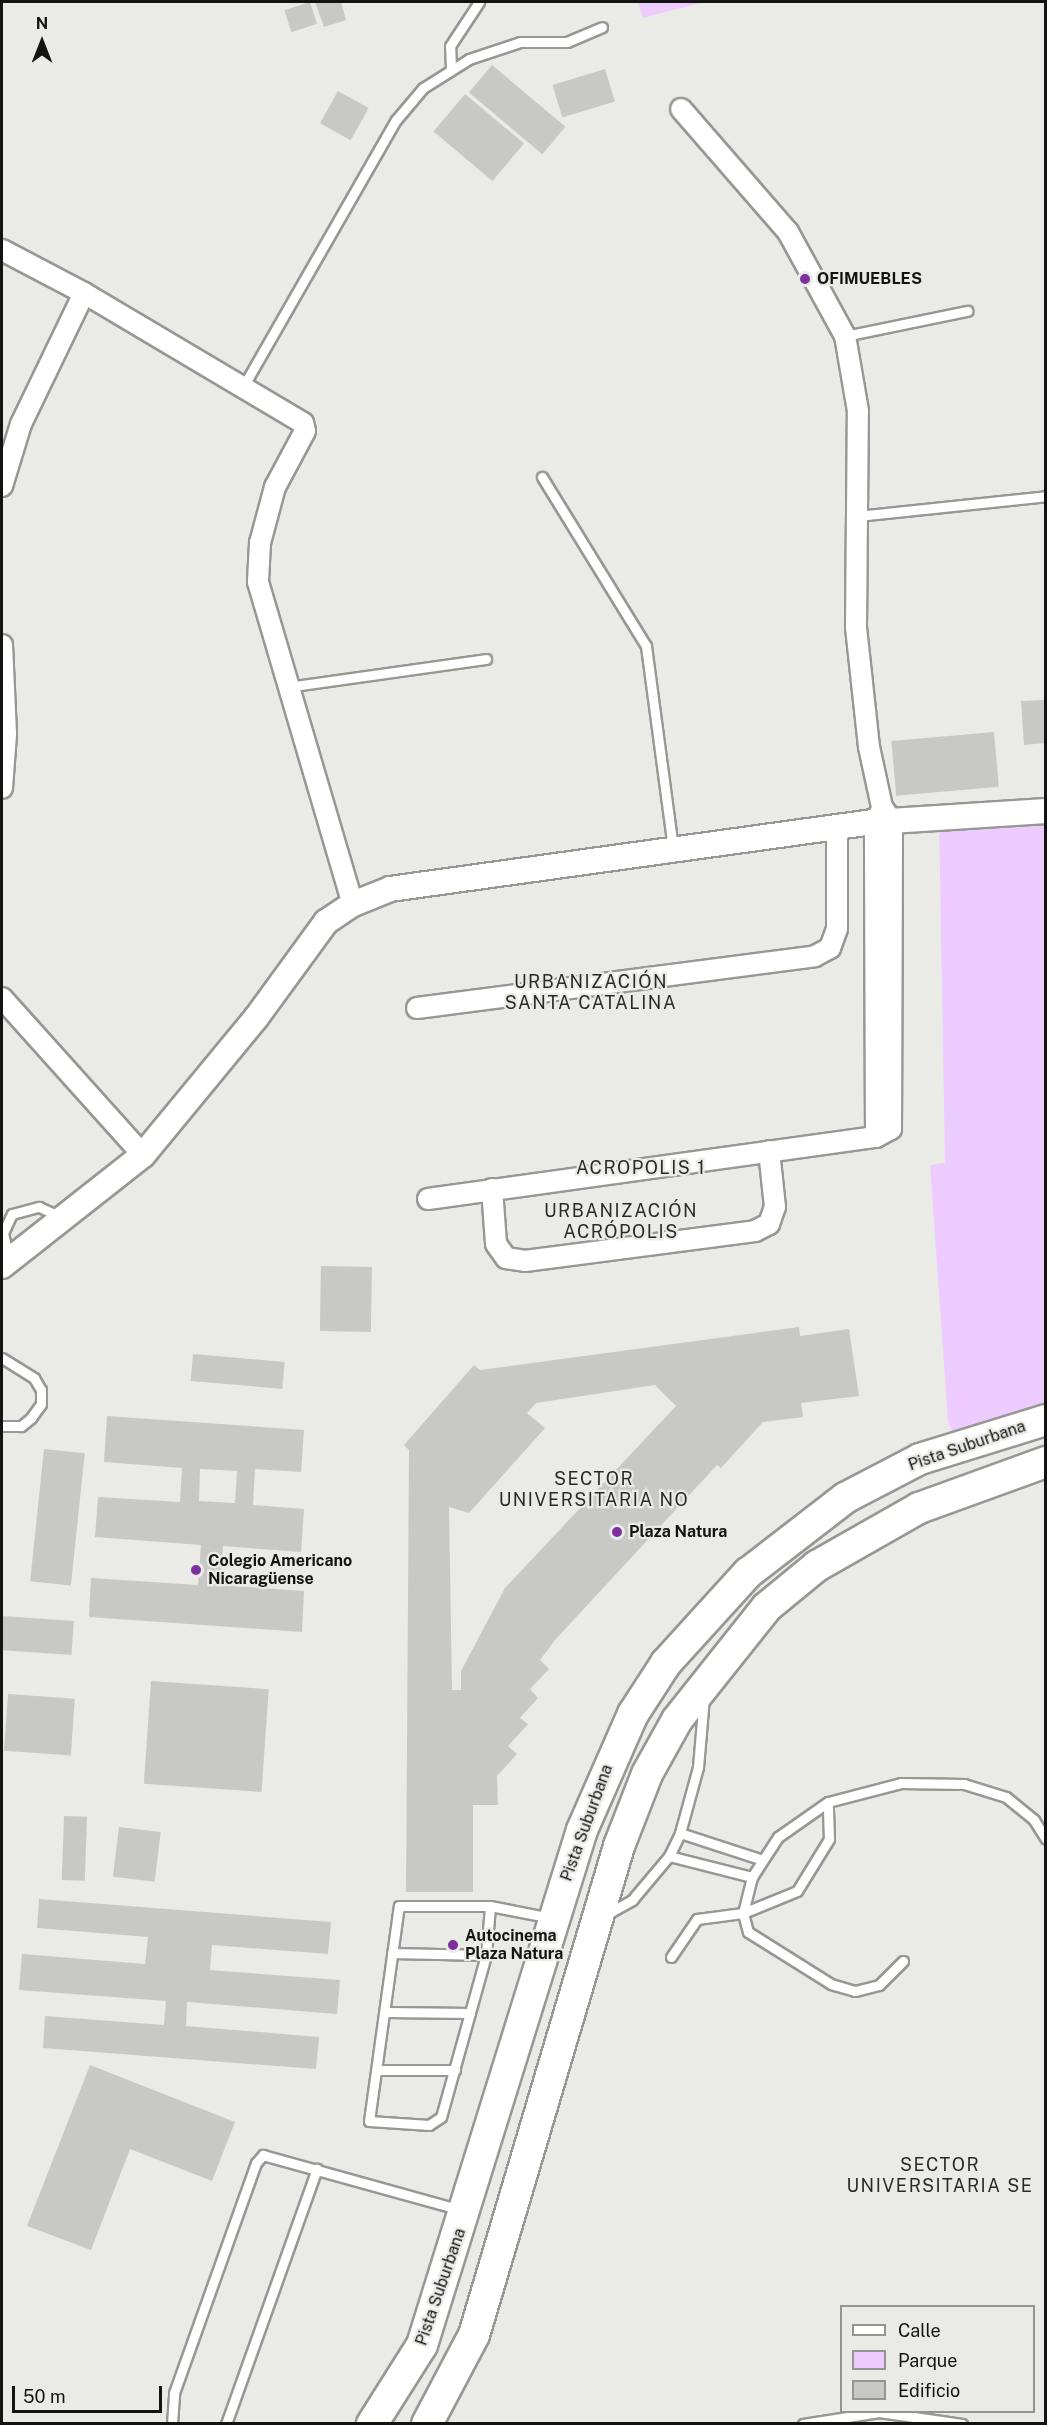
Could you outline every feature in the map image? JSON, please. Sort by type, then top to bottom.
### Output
[{"type":"main road","name":"Pista Suburbana","points":[[372,2424],[422,2345],[466,2212],[554,1919],[606,1766],[666,1663],[711,1608],[796,1531],[844,1498],[920,1459],[1046,1419]]},
{"type":"main road","points":[[427,2424],[474,2335],[597,1920],[647,1774],[702,1685],[767,1607],[817,1566],[919,1508],[1046,1462]]},
{"type":"main road","points":[[395,2424],[438,2331],[465,2246],[475,2181]]},
{"type":"street","points":[[428,1199],[876,1137],[883,817],[856,627],[858,411],[845,336],[788,232],[681,109]]},
{"type":"street","points":[[2,250],[84,292],[296,416],[305,431],[275,487],[260,543],[258,582],[287,687],[353,904]]},
{"type":"street","points":[[2,486],[21,424],[84,292]]},
{"type":"street","points":[[2,645],[6,734],[2,788]]},
{"type":"street","points":[[6,1263],[143,1155],[256,1018],[326,922],[353,904],[390,889],[837,827],[883,817],[1046,811]]},
{"type":"street","points":[[417,1008],[815,956],[830,948],[837,929],[837,827]]},
{"type":"street","points":[[2,998],[143,1155]]},
{"type":"street","points":[[492,1189],[496,1244],[506,1258],[525,1261],[755,1232],[769,1224],[775,1207],[769,1151]]},
{"type":"lane","points":[[452,70],[450,45],[479,2]]},
{"type":"lane","points":[[244,386],[396,120],[423,88],[452,70],[520,42],[567,42],[602,27]]},
{"type":"lane","points":[[845,336],[967,311]]},
{"type":"lane","points":[[542,477],[646,646],[673,850]]},
{"type":"lane","points":[[857,516],[1046,496]]},
{"type":"lane","points":[[287,687],[486,659]]},
{"type":"lane","points":[[6,1263],[3,1233],[12,1214],[39,1207],[63,1218]]},
{"type":"lane","points":[[2,1358],[34,1378],[41,1390],[41,1404],[31,1418],[21,1426],[2,1426]]},
{"type":"lane","points":[[597,1920],[632,1900],[669,1856],[680,1833],[698,1767],[705,1708],[702,1685]]},
{"type":"lane","points":[[903,1960],[879,1985],[855,1991],[831,1984],[762,1944],[748,1932],[743,1913],[752,1877],[760,1859],[778,1837],[828,1802],[901,1783],[964,1784],[1006,1797],[1034,1820],[1046,1839]]},
{"type":"lane","points":[[671,1957],[697,1919],[743,1913],[797,1891],[821,1860],[829,1839],[828,1802]]},
{"type":"lane","points":[[680,1833],[760,1859]]},
{"type":"lane","points":[[669,1856],[752,1877]]},
{"type":"lane","points":[[490,1906],[486,1955],[441,2117],[429,2125],[369,2121],[387,2012],[399,1906],[490,1906],[554,1919]]},
{"type":"lane","points":[[392,1953],[486,1955]]},
{"type":"lane","points":[[387,2012],[470,2013]]},
{"type":"lane","points":[[378,2070],[455,2070]]},
{"type":"lane","points":[[172,2424],[174,2393],[256,2163],[263,2155],[276,2156],[466,2212]]},
{"type":"lane","points":[[226,2424],[317,2169]]},
{"type":"lane","points":[[808,2423],[873,2413]]},
{"type":"lane","points":[[885,2413],[962,2424]]},
{"type":"green space","points":[[638,2],[704,2],[643,18]]},
{"type":"green space","points":[[1045,811],[1045,1420],[958,1446],[948,1421],[930,1165],[945,1163],[939,817]]},
{"type":"building","points":[[310,2],[317,24],[291,32],[284,10]]},
{"type":"building","points":[[315,2],[341,2],[346,20],[324,27]]},
{"type":"building","points":[[492,65],[566,127],[542,154],[469,93]]},
{"type":"building","points":[[605,69],[615,102],[562,118],[552,85]]},
{"type":"building","points":[[338,91],[369,108],[351,140],[320,123]]},
{"type":"building","points":[[465,94],[524,143],[492,181],[434,132]]},
{"type":"building","points":[[1046,700],[1046,743],[1024,745],[1021,701]]},
{"type":"building","points":[[994,732],[999,787],[896,796],[891,741]]},
{"type":"building","points":[[321,1266],[372,1267],[371,1332],[320,1331]]},
{"type":"building","points":[[799,1327],[800,1336],[849,1329],[859,1396],[801,1403],[803,1417],[763,1422],[721,1468],[717,1465],[555,1640],[540,1660],[549,1669],[530,1689],[538,1698],[520,1718],[528,1724],[508,1746],[517,1754],[497,1776],[498,1805],[473,1805],[473,1892],[406,1892],[409,1450],[404,1445],[474,1365],[480,1370]],"holes":[[[655,1385],[676,1406],[505,1588],[461,1671],[461,1690],[452,1690],[449,1507],[469,1513],[545,1428],[527,1413],[536,1403]]]},
{"type":"building","points":[[193,1354],[285,1362],[282,1389],[191,1381]]},
{"type":"building","points":[[107,1416],[304,1430],[301,1472],[255,1469],[253,1505],[304,1509],[301,1552],[223,1546],[220,1585],[304,1591],[302,1632],[89,1617],[91,1578],[198,1585],[201,1545],[95,1537],[98,1497],[180,1502],[182,1468],[104,1462]],"holes":[[[200,1469],[237,1471],[235,1503],[199,1501]]]},
{"type":"building","points":[[44,1449],[85,1453],[71,1586],[30,1581]]},
{"type":"building","points":[[2,1616],[74,1621],[71,1655],[2,1650]]},
{"type":"building","points":[[151,1681],[269,1689],[262,1792],[144,1784]]},
{"type":"building","points":[[8,1694],[75,1699],[71,1756],[4,1751]]},
{"type":"building","points":[[64,1816],[87,1817],[85,1881],[62,1880]]},
{"type":"building","points":[[119,1827],[161,1832],[155,1882],[113,1877]]},
{"type":"building","points":[[39,1899],[331,1922],[328,1954],[212,1945],[210,1970],[340,1980],[337,2014],[187,2002],[186,2026],[319,2037],[316,2069],[43,2048],[45,2016],[164,2025],[166,2001],[19,1990],[22,1954],[145,1964],[148,1937],[37,1928]]},
{"type":"building","points":[[90,2065],[235,2122],[212,2181],[130,2149],[91,2250],[27,2226]]},
{"type":"place","name":"OFIMUEBLES","points":[[805,279]]},
{"type":"place","name":"Plaza Natura","points":[[617,1532]]},
{"type":"place","name":"Colegio Americano Nicaragüense","points":[[196,1570]]},
{"type":"place","name":"Autocinema Plaza Natura","points":[[453,1945]]},
{"type":"district","name":"URBANIZACIÓN SANTA CATALINA","points":[[591,993]]},
{"type":"district","name":"ACROPOLIS 1","points":[[641,1168]]},
{"type":"district","name":"URBANIZACIÓN ACRÓPOLIS","points":[[621,1222]]},
{"type":"district","name":"SECTOR UNIVERSITARIA NO","points":[[594,1490]]},
{"type":"district","name":"SECTOR UNIVERSITARIA SE","points":[[940,2176]]}]
